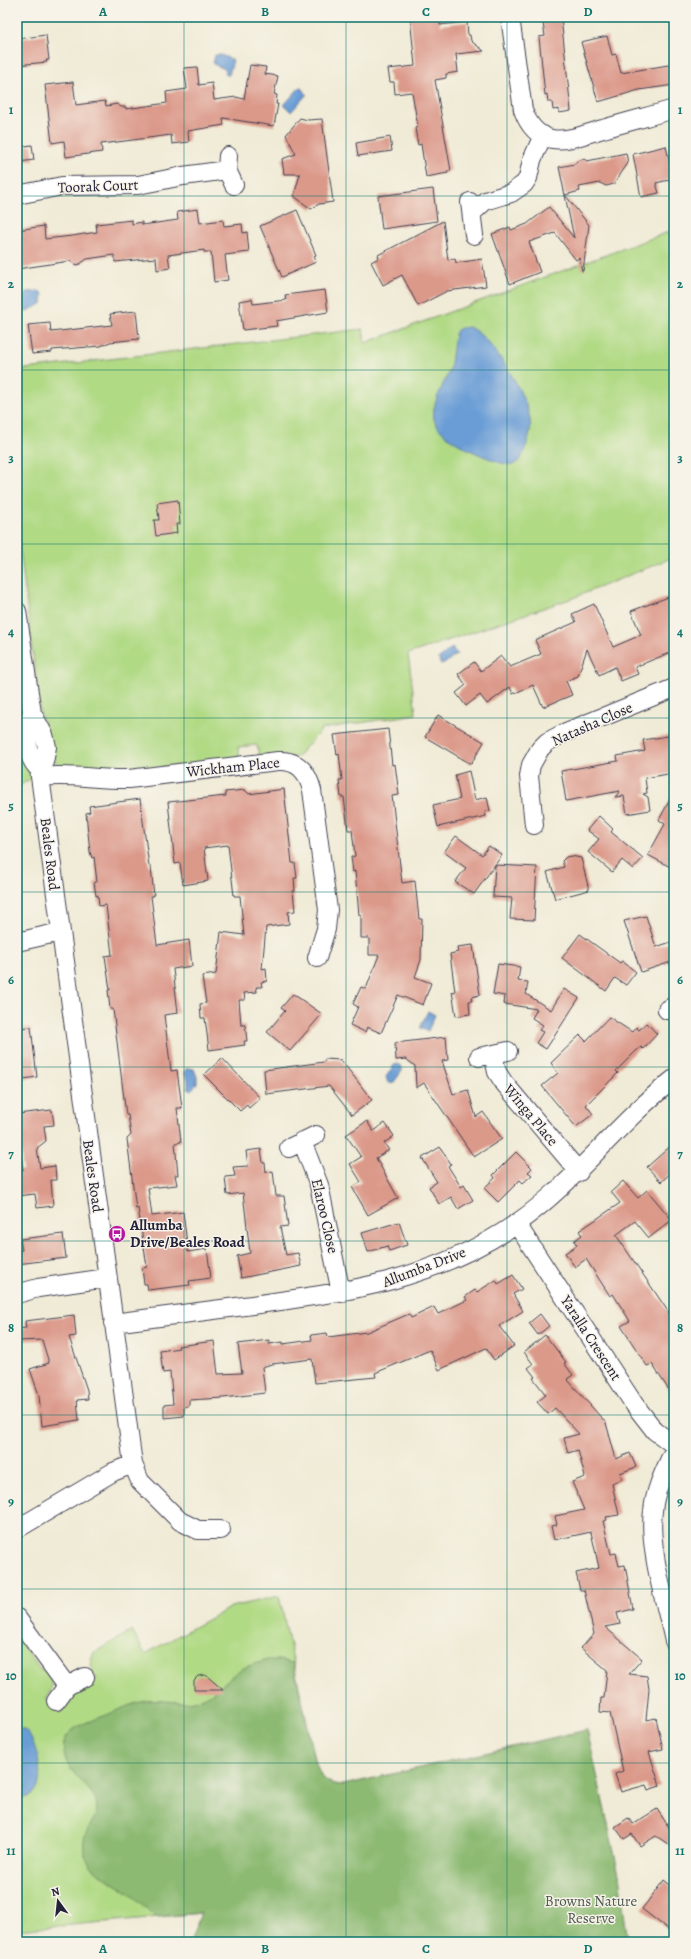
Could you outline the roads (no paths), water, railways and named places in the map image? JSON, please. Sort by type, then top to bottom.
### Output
[{"type":"street","points":[[510,17],[523,110],[526,119],[531,126],[543,135],[552,139],[570,138],[674,109]]},
{"type":"street","points":[[474,235],[471,206],[511,193],[524,184],[528,178],[532,160],[543,135]]},
{"type":"street","name":"Toorak Court","points":[[17,195],[62,186],[138,185],[183,176],[230,170]]},
{"type":"street","name":"Beales Road","points":[[17,611],[32,713],[44,735],[47,747],[40,773],[60,932],[133,1464],[140,1481],[180,1521],[198,1530],[221,1530]]},
{"type":"street","name":"Natasha Close","points":[[534,825],[529,776],[531,765],[540,749],[547,742],[566,732],[674,688]]},
{"type":"street","name":"Wickham Place","points":[[40,773],[106,779],[129,779],[278,761],[290,761],[296,764],[308,775],[312,790],[327,903],[326,929],[317,958]]},
{"type":"street","points":[[17,942],[60,932]]},
{"type":"street","name":"Winga Place","points":[[493,1054],[497,1072],[504,1083],[579,1172]]},
{"type":"street","name":"Allumba Drive","points":[[113,1323],[341,1293],[386,1283],[425,1270],[467,1252],[516,1223],[548,1198],[579,1172],[638,1109],[674,1079]]},
{"type":"street","name":"Elaroo Close","points":[[302,1142],[312,1164],[321,1192],[341,1293]]},
{"type":"street","name":"Yaralla Crescent","points":[[516,1223],[637,1409],[655,1431],[674,1445]]},
{"type":"street","points":[[17,1294],[26,1290],[50,1285],[107,1278]]},
{"type":"street","points":[[674,1450],[657,1491],[652,1512],[652,1534],[674,1641]]},
{"type":"street","points":[[17,1529],[116,1470],[133,1464]]},
{"type":"street","points":[[17,1618],[66,1686]]},
{"type":"street","points":[[56,1701],[66,1686],[85,1676]]},
{"type":"water","points":[[215,55],[221,55],[233,60],[229,75],[226,75],[225,69],[213,64]]},
{"type":"water","points":[[300,87],[307,94],[291,112],[284,105]]},
{"type":"water","points":[[39,291],[43,294],[42,304],[27,311],[20,309],[19,302],[24,297],[26,292]]},
{"type":"water","points":[[469,327],[488,342],[507,367],[522,395],[527,408],[530,419],[529,436],[522,456],[516,464],[509,465],[501,463],[464,447],[439,429],[435,422],[433,416],[434,409],[438,395],[450,368],[455,334],[460,328]]},
{"type":"water","points":[[452,648],[457,654],[444,664],[440,664],[439,658]]},
{"type":"water","points":[[428,1011],[435,1015],[428,1031],[420,1028]]},
{"type":"water","points":[[398,1064],[402,1067],[402,1071],[394,1082],[388,1083],[386,1077],[394,1065]]},
{"type":"water","points":[[187,1068],[194,1069],[197,1077],[197,1084],[191,1090],[188,1089],[188,1080],[184,1072]]},
{"type":"water","points":[[21,1729],[26,1731],[33,1743],[38,1759],[40,1777],[39,1784],[32,1794],[28,1797],[17,1799],[17,1730]]},
{"type":"place","name":"Allumba Drive/Beales Road","points":[[117,1234]]},
{"type":"park label","name":"Browns Nature Reserve","points":[[591,1910]]}]
